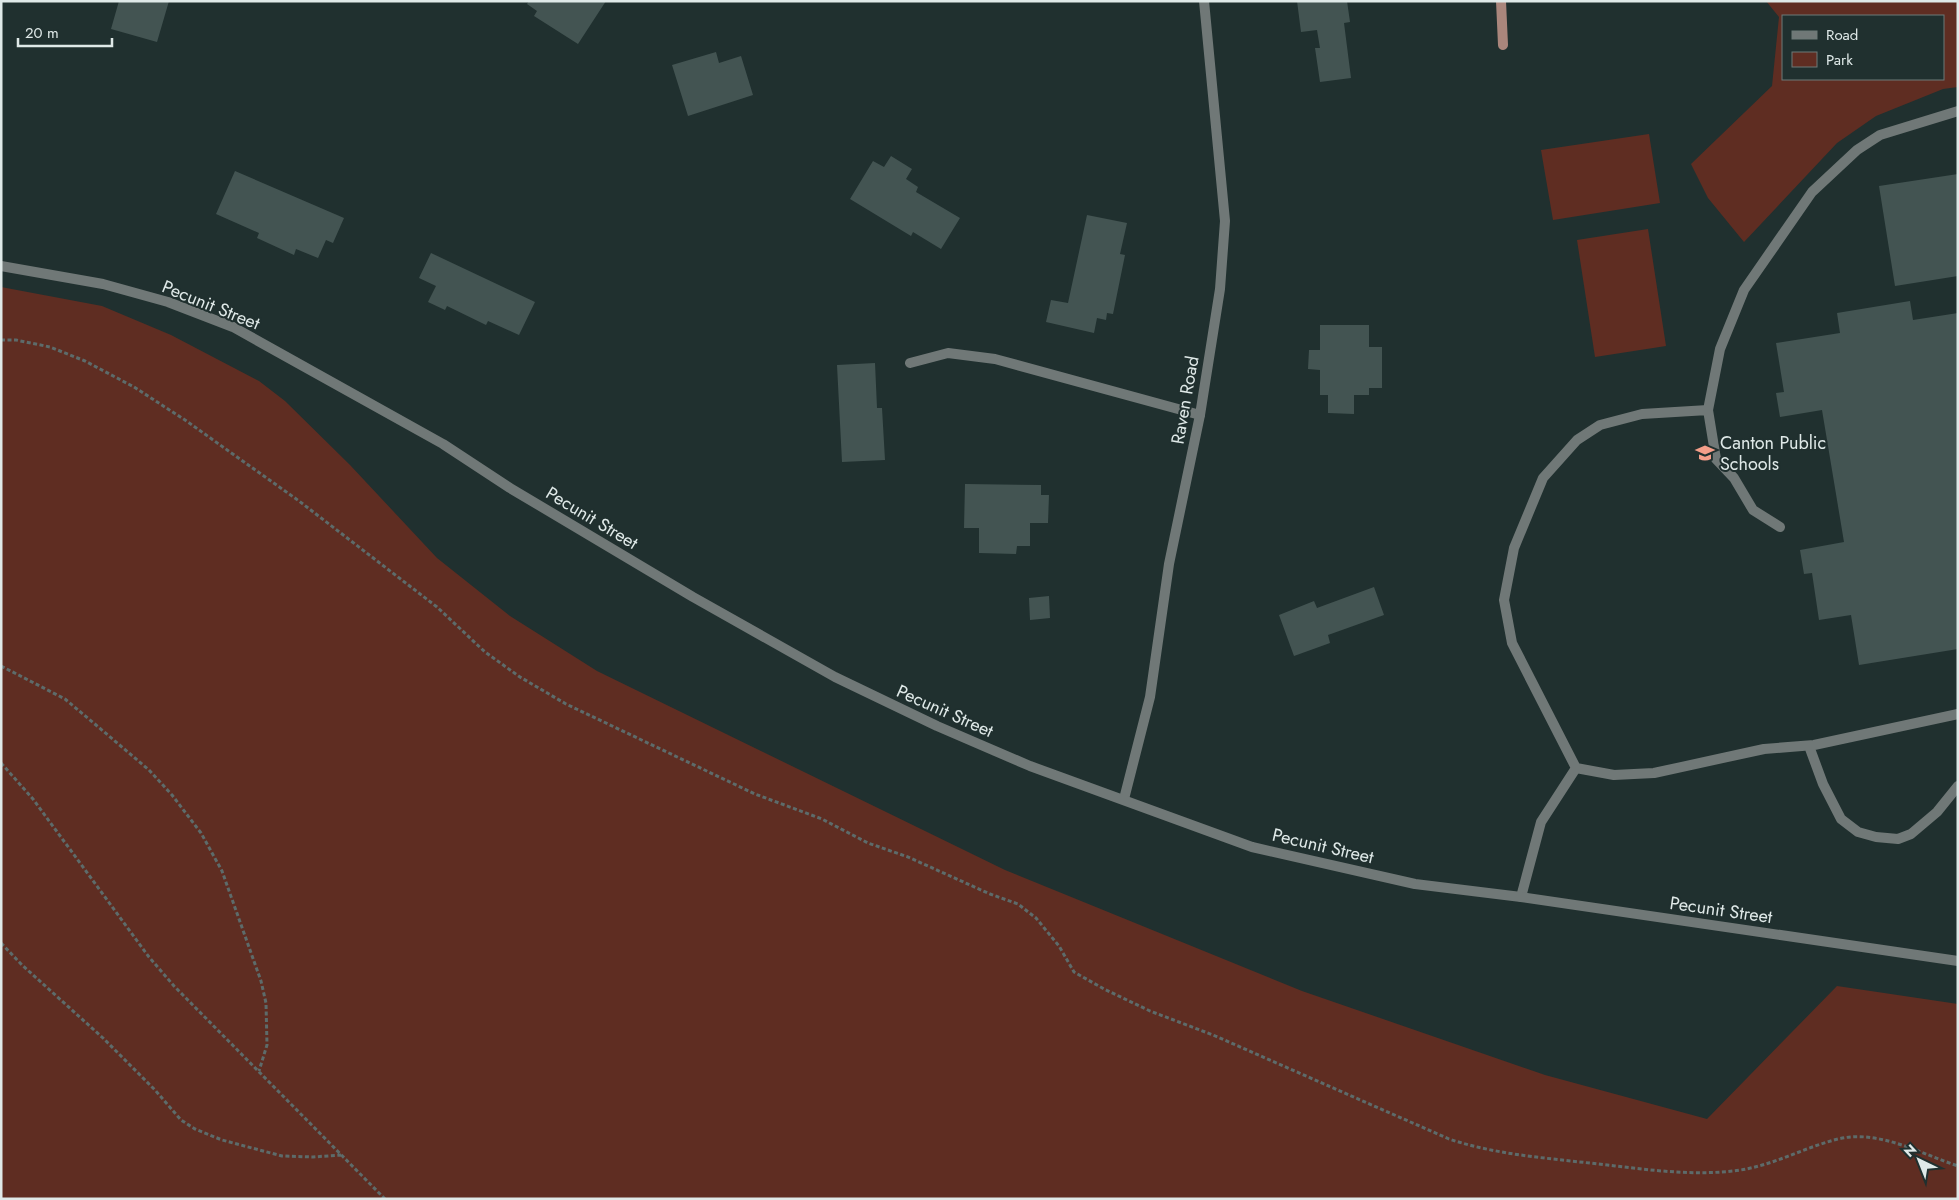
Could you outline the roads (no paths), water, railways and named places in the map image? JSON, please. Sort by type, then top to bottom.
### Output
[{"type":"street","name":"Raven Road","points":[[1124,799],[1150,697],[1169,564],[1200,415],[1220,289],[1225,221],[1204,1]]},
{"type":"street","points":[[1780,527],[1753,510],[1734,478],[1716,459],[1708,410],[1720,349],[1744,290],[1812,192],[1857,150],[1880,135],[1958,111]]},
{"type":"street","name":"Pecunit Street","points":[[1,266],[103,284],[168,302],[233,327],[443,444],[510,488],[693,597],[835,677],[938,726],[1030,766],[1252,847],[1415,884],[1521,897],[1958,961]]},
{"type":"street","points":[[910,363],[948,353],[995,358],[1200,415]]},
{"type":"street","points":[[1576,768],[1512,642],[1504,600],[1514,548],[1543,478],[1576,440],[1600,425],[1642,414],[1708,410]]},
{"type":"street","points":[[1576,768],[1614,775],[1654,773],[1764,749],[1809,746],[1958,714]]},
{"type":"street","points":[[1809,746],[1823,784],[1841,819],[1858,832],[1876,837],[1898,839],[1911,834],[1937,812],[1958,786]]},
{"type":"street","points":[[1521,897],[1541,822],[1576,768]]},
{"type":"waterway","points":[[1501,1],[1503,45]]},
{"type":"place","name":"Canton Public Schools","points":[[1705,453]]}]
